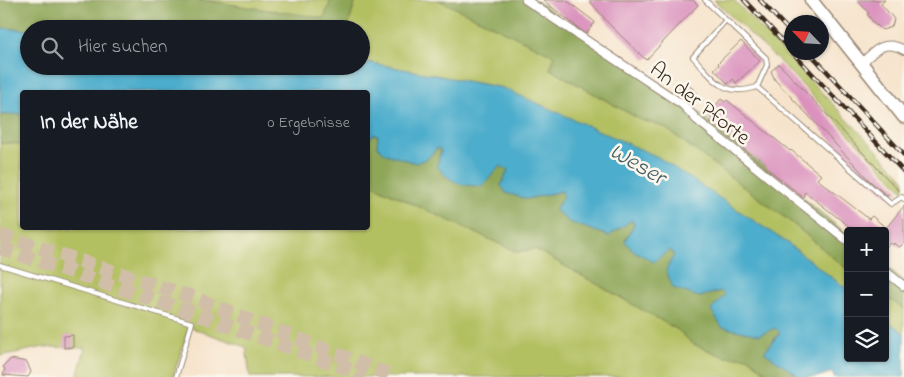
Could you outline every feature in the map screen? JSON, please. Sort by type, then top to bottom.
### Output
[{"type":"main road","points":[[811,0],[904,117]]},
{"type":"street","name":"An der Pforte","points":[[526,0],[683,106],[697,120],[844,238]]},
{"type":"street","points":[[861,64],[882,46],[889,44],[904,50]]},
{"type":"street","points":[[886,272],[904,286]]},
{"type":"lane","points":[[705,0],[766,58],[767,66],[757,86],[747,90],[722,87],[693,57],[726,20]]},
{"type":"lane","points":[[757,86],[891,204],[902,197],[904,199]]},
{"type":"lane","points":[[0,265],[192,323]]},
{"type":"lane","points":[[176,377],[194,317]]},
{"type":"green space","points":[[0,0],[207,1],[324,18],[331,0],[356,0],[350,20],[20,20],[20,29],[0,28]]},
{"type":"green space","points":[[186,0],[331,0],[325,19],[207,1]]},
{"type":"green space","points":[[356,0],[439,0],[555,56],[550,69],[641,120],[664,127],[792,223],[844,267],[844,287],[786,242],[503,88],[370,63],[370,20],[350,20]]},
{"type":"green space","points":[[439,0],[535,0],[686,102],[844,232],[844,267],[792,223],[664,127],[641,120],[550,69],[555,56]]},
{"type":"green space","points":[[714,0],[734,0],[784,53],[784,60],[791,60],[904,179],[904,192],[782,64]]},
{"type":"green space","points":[[20,114],[20,144],[0,143],[0,115]]},
{"type":"green space","points":[[374,134],[428,158],[437,148],[442,150],[482,186],[500,166],[508,170],[527,199],[562,191],[563,197],[555,210],[608,236],[632,220],[634,224],[625,241],[670,250],[699,297],[721,291],[775,328],[780,332],[765,351],[800,377],[768,377],[748,357],[725,357],[693,344],[678,330],[535,249],[517,252],[370,184],[370,137]]},
{"type":"green space","points":[[0,143],[20,144],[20,230],[370,230],[370,184],[517,252],[535,249],[678,330],[693,344],[725,357],[748,357],[768,377],[250,377],[246,347],[189,327],[173,377],[77,377],[85,348],[44,347],[0,356]]},
{"type":"green space","points":[[889,268],[904,281],[904,309],[889,299]]},
{"type":"green space","points":[[889,299],[904,309],[904,333],[889,322]]},
{"type":"water","name":"Weser","points":[[0,28],[20,29],[20,75],[370,75],[370,63],[503,88],[658,157],[786,242],[844,287],[844,362],[889,362],[889,322],[904,333],[904,377],[833,377],[832,372],[817,377],[800,377],[764,352],[780,333],[775,328],[759,335],[722,327],[711,310],[725,295],[721,291],[699,297],[673,288],[666,270],[674,255],[670,250],[653,262],[631,249],[625,241],[634,224],[632,220],[609,236],[569,222],[555,210],[563,197],[562,191],[527,199],[506,193],[501,185],[508,170],[500,166],[482,186],[468,185],[452,180],[442,172],[437,166],[441,150],[437,148],[428,158],[416,163],[386,154],[377,146],[378,135],[374,134],[370,137],[370,90],[20,90],[20,114],[0,115]]},
{"type":"building","points":[[543,0],[566,0],[595,22],[586,34]]},
{"type":"building","points":[[589,0],[693,0],[698,5],[646,60],[609,24]]},
{"type":"building","points":[[857,0],[885,0],[881,4],[894,19],[892,26],[882,30],[876,26],[867,14],[869,13]]},
{"type":"building","points":[[741,41],[760,61],[736,83],[733,79],[728,84],[714,69]]},
{"type":"building","points":[[779,64],[898,190],[892,196],[885,194],[870,181],[775,80],[771,71]]},
{"type":"building","points":[[686,83],[697,92],[690,102],[679,92]]},
{"type":"building","points":[[721,99],[725,102],[727,100],[821,175],[817,179],[869,219],[872,216],[885,227],[850,227],[805,192],[803,197],[710,122],[712,119],[708,115]]},
{"type":"building","points":[[904,206],[904,243],[898,247],[894,243],[893,245],[890,243],[889,227],[887,227]]},
{"type":"building","points":[[73,335],[73,347],[64,348],[64,336]]},
{"type":"building","points":[[11,359],[27,362],[31,372],[28,377],[3,375],[5,369],[3,367]]},
{"type":"tunnel","points":[[0,235],[192,297],[395,377]]},
{"type":"tunnel","points":[[0,248],[188,311],[351,370],[365,377]]},
{"type":"railway","points":[[744,0],[784,42]]},
{"type":"railway","points":[[760,0],[784,26]]},
{"type":"railway","points":[[799,60],[904,172]]},
{"type":"railway","points":[[816,60],[904,155]]}]
